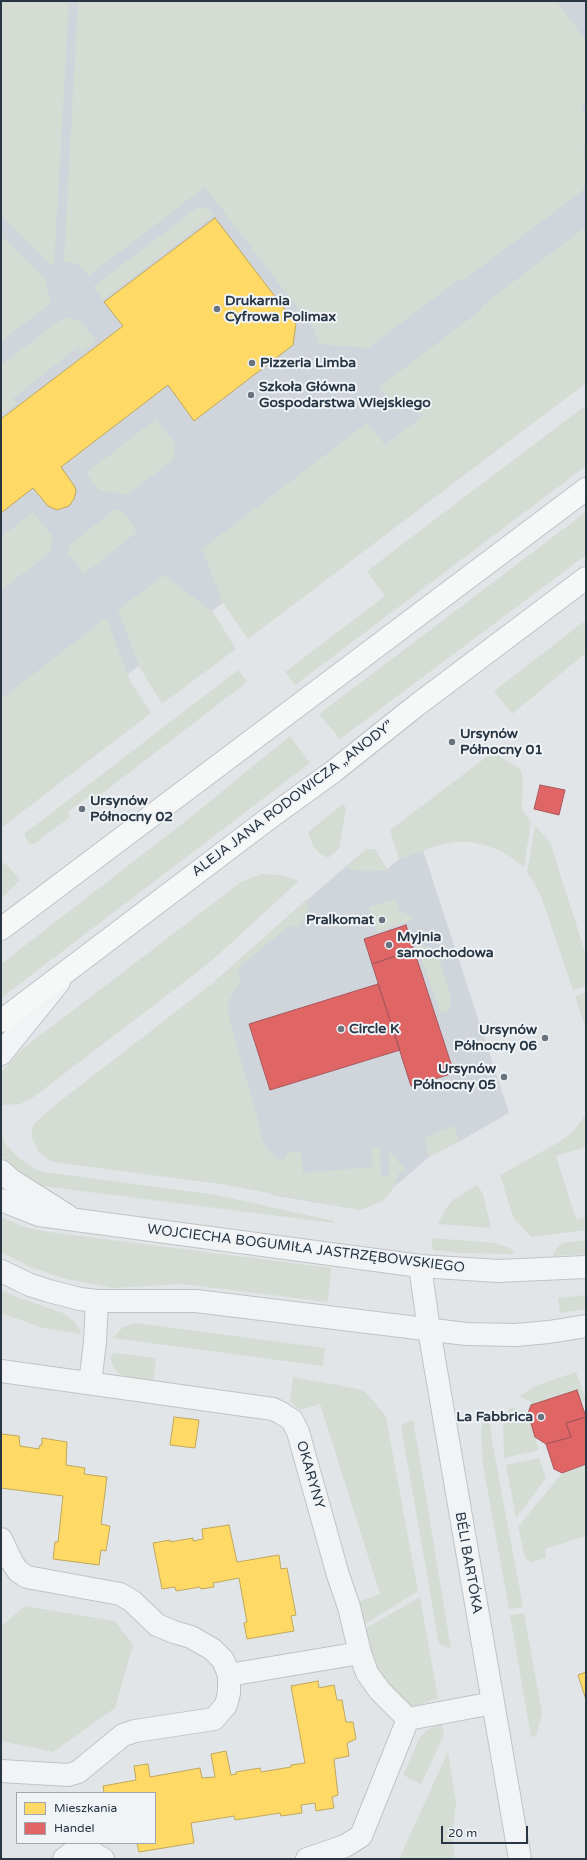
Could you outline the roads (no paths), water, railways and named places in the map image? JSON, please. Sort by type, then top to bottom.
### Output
[{"type":"main road","points":[[1,929],[586,489]]},
{"type":"main road","name":"ALEJA JANA RODOWICZA „ANODY”","points":[[1,1021],[268,818],[334,771],[417,705],[586,578]]},
{"type":"street","points":[[1,1054],[68,970]]},
{"type":"street","points":[[1,1171],[11,1180],[74,1220]]},
{"type":"street","name":"WOJCIECHA BOGUMIŁA JASTRZĘBOWSKIEGO","points":[[1,1200],[25,1211],[39,1215],[420,1266],[498,1271],[586,1267]]},
{"type":"street","name":"BÉLI BARTÓKA","points":[[420,1266],[429,1330],[520,1859]]},
{"type":"street","points":[[1,1271],[24,1282],[49,1291],[80,1299],[196,1301],[466,1334],[516,1335],[549,1332],[586,1326]]},
{"type":"street","points":[[90,1382],[95,1342],[97,1300]]},
{"type":"street","name":"OKARYNY","points":[[1,1372],[90,1382],[273,1409],[292,1420],[298,1432],[338,1575],[349,1607],[360,1653],[367,1673],[380,1691],[408,1719]]},
{"type":"street","points":[[1,1539],[18,1571],[27,1577],[106,1590],[120,1594],[132,1601],[157,1625],[191,1637],[212,1649],[223,1660],[229,1674],[229,1693],[226,1705],[214,1719],[135,1731],[123,1735],[78,1772],[69,1784],[1,1771]]},
{"type":"street","points":[[229,1674],[360,1653]]},
{"type":"street","points":[[307,1859],[345,1846],[361,1836],[408,1719],[493,1703]]},
{"type":"street","points":[[64,1859],[81,1844],[103,1859]]},
{"type":"place","name":"Drukarnia Cyfrowa Polimax","points":[[217,309]]},
{"type":"place","name":"Pizzeria Limba","points":[[252,363]]},
{"type":"place","name":"Szkoła Główna Gospodarstwa Wiejskiego","points":[[251,395]]},
{"type":"place","name":"Ursynów Północny 01","points":[[452,742]]},
{"type":"place","name":"Ursynów Północny 02","points":[[82,809]]},
{"type":"place","name":"Pralkomat","points":[[382,920]]},
{"type":"place","name":"Myjnia samochodowa","points":[[389,945]]},
{"type":"place","name":"Circle K","points":[[341,1029]]},
{"type":"place","name":"Ursynów Północny 06","points":[[545,1038]]},
{"type":"place","name":"Ursynów Północny 05","points":[[504,1077]]},
{"type":"place","name":"La Fabbrica","points":[[541,1417]]}]
